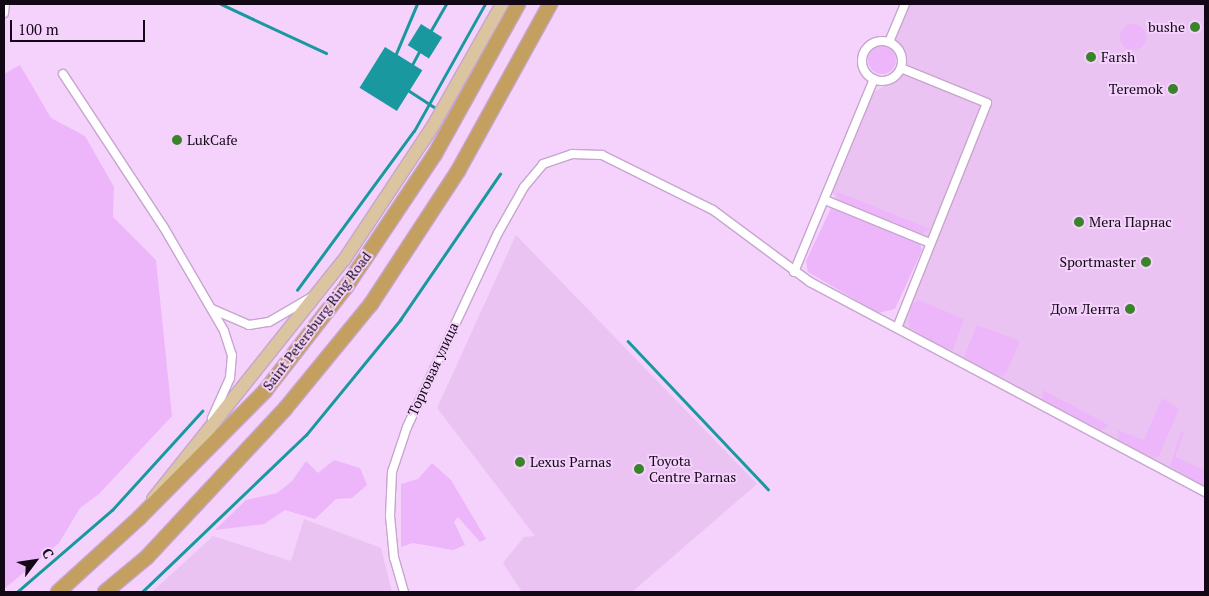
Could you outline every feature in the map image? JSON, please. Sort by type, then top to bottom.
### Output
[{"type":"highway","name":"Saint Petersburg Ring Road","points":[[58,592],[139,518],[265,391],[346,287],[434,154],[518,4]]},
{"type":"highway","name":"Saint Petersburg Ring Road","points":[[105,592],[147,556],[279,416],[371,304],[458,171],[550,4]]},
{"type":"main road","points":[[139,518],[210,422],[317,294],[433,126],[502,4]]},
{"type":"street","points":[[4,13],[5,4]]},
{"type":"street","points":[[889,42],[905,4]]},
{"type":"street","points":[[889,42],[899,50],[901,68],[893,78],[874,79],[865,71],[863,53],[871,44],[889,42]]},
{"type":"street","points":[[897,328],[987,103],[901,68]]},
{"type":"street","points":[[63,74],[212,309],[232,355],[230,378],[210,422]]},
{"type":"street","points":[[874,79],[794,272],[1205,492]]},
{"type":"street","name":"Торговая улица","points":[[404,592],[394,558],[390,516],[392,472],[407,427],[498,233],[543,164],[572,154],[602,155],[713,210],[794,272]]},
{"type":"street","points":[[825,200],[930,243]]},
{"type":"street","points":[[212,309],[249,325],[269,322],[317,294]]},
{"type":"shaded area","points":[[909,4],[1205,4],[1205,488],[895,323],[928,239],[837,202],[832,192],[874,92],[901,76],[906,56],[894,38]]},
{"type":"shaded area","points":[[421,24],[442,37],[429,58],[408,45]]},
{"type":"shaded area","points":[[1133,24],[1142,28],[1146,37],[1142,46],[1133,50],[1124,46],[1120,37],[1124,28]]},
{"type":"shaded area","points":[[882,46],[892,50],[896,60],[892,70],[882,74],[872,70],[868,60],[872,50]]},
{"type":"shaded area","points":[[385,47],[422,70],[397,111],[360,88]]},
{"type":"shaded area","points":[[20,65],[51,118],[85,136],[114,187],[113,217],[156,260],[172,416],[99,494],[80,508],[59,543],[4,589],[4,74]]},
{"type":"shaded area","points":[[835,191],[930,229],[922,234],[839,200]]},
{"type":"shaded area","points":[[831,208],[920,244],[922,250],[895,309],[878,313],[808,272],[806,261]]},
{"type":"shaded area","points":[[516,235],[757,484],[632,592],[522,592],[503,563],[524,537],[535,536],[437,408]]},
{"type":"shaded area","points":[[919,300],[964,319],[953,350],[946,350],[909,327],[910,305]]},
{"type":"shaded area","points":[[977,325],[1020,341],[1005,375],[997,376],[964,357]]},
{"type":"shaded area","points":[[1043,390],[1107,424],[1108,427],[1100,430],[1042,400]]},
{"type":"shaded area","points":[[1162,398],[1179,409],[1159,456],[1152,458],[1119,441],[1118,430],[1144,440]]},
{"type":"shaded area","points":[[1181,431],[1184,432],[1175,457],[1205,470],[1205,487],[1170,466]]},
{"type":"shaded area","points":[[334,460],[360,468],[367,485],[352,498],[336,499],[315,519],[285,510],[264,524],[215,530],[246,500],[277,493],[292,481],[306,461],[318,473]]},
{"type":"shaded area","points":[[432,463],[451,480],[486,539],[480,542],[458,517],[454,522],[465,545],[453,550],[413,543],[401,547],[401,484],[418,479]]},
{"type":"shaded area","points":[[304,519],[381,548],[392,592],[152,592],[213,536],[291,561]]},
{"type":"waterway","points":[[221,4],[326,53]]},
{"type":"waterway","points":[[395,56],[417,4]]},
{"type":"waterway","points":[[430,32],[446,4]]},
{"type":"waterway","points":[[297,290],[414,131],[485,4]]},
{"type":"waterway","points":[[412,65],[420,50]]},
{"type":"waterway","points":[[408,90],[436,108]]},
{"type":"waterway","points":[[142,592],[306,435],[400,320],[500,174]]},
{"type":"waterway","points":[[628,341],[768,489]]},
{"type":"waterway","points":[[17,592],[112,510],[202,411]]},
{"type":"place","name":"bushe","points":[[1195,27]]},
{"type":"place","name":"Farsh","points":[[1091,57]]},
{"type":"place","name":"Teremok","points":[[1173,89]]},
{"type":"place","name":"LukCafe","points":[[177,140]]},
{"type":"place","name":"Мега Парнас","points":[[1079,222]]},
{"type":"place","name":"Sportmaster","points":[[1146,262]]},
{"type":"place","name":"Дом Лента","points":[[1130,309]]},
{"type":"place","name":"Lexus Parnas","points":[[520,462]]},
{"type":"place","name":"Toyota Centre Parnas","points":[[639,469]]}]
